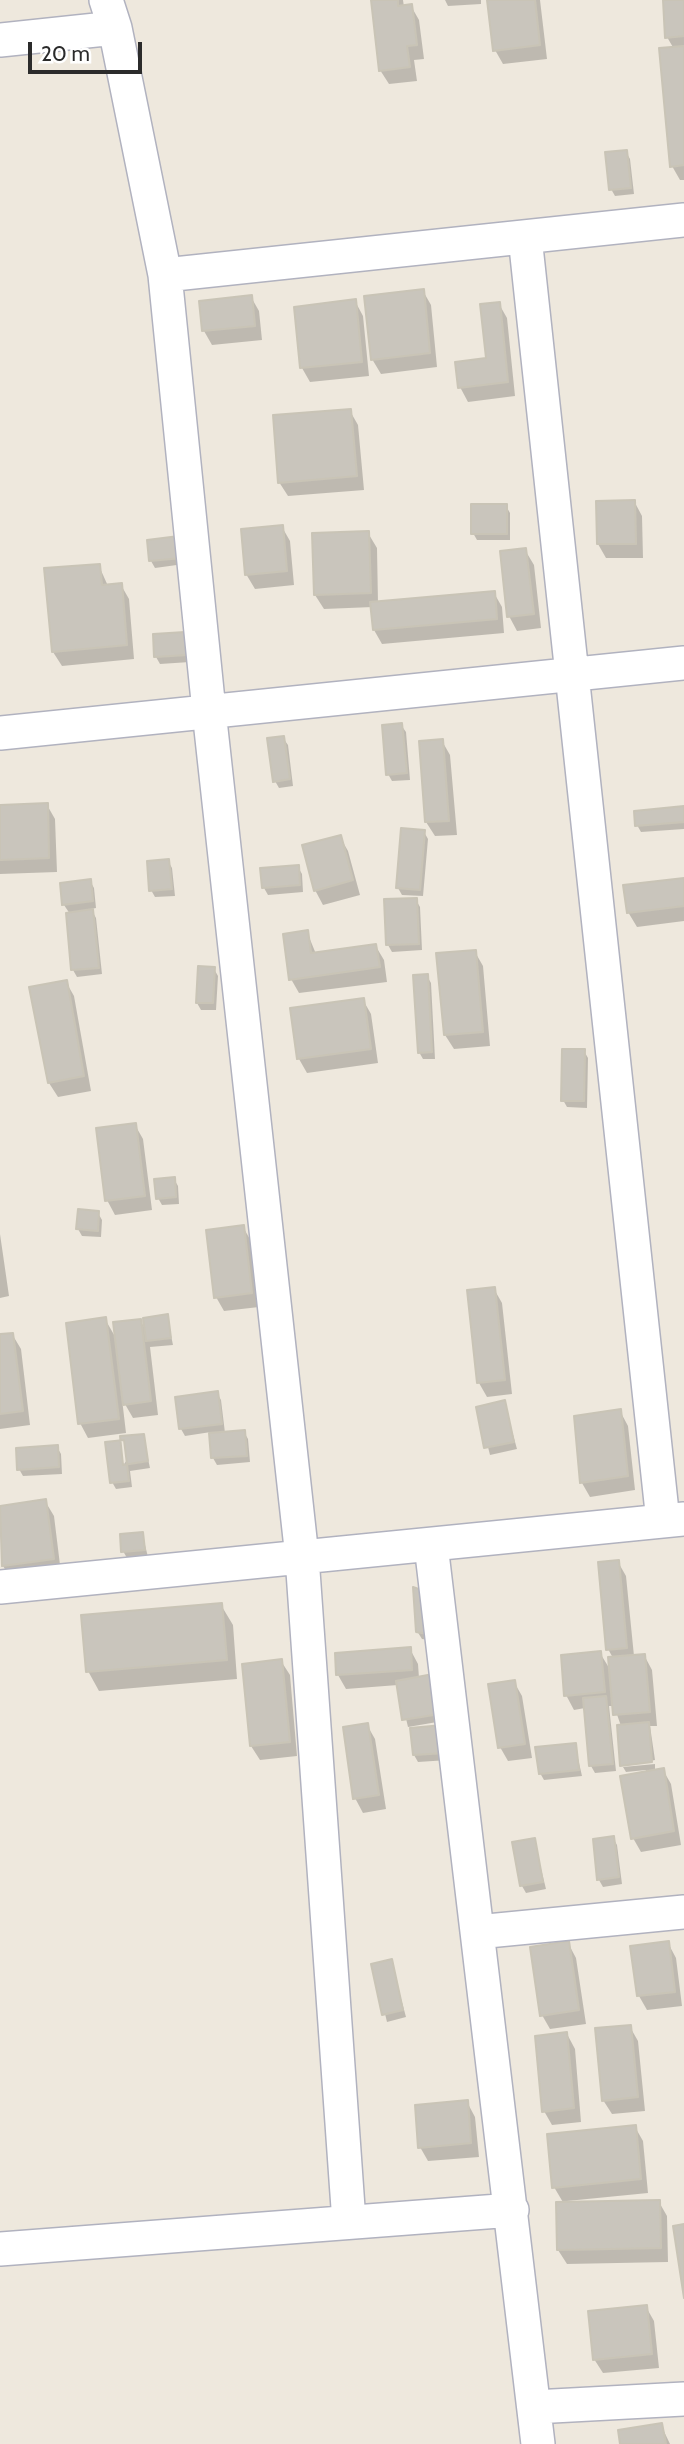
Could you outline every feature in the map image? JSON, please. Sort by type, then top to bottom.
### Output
[{"type":"street","points":[[0,40],[110,14],[165,275],[209,712],[302,1557],[349,2222]]},
{"type":"street","points":[[165,275],[684,220]]},
{"type":"street","points":[[0,1587],[674,1520],[570,674],[525,237]]},
{"type":"street","points":[[0,733],[684,663]]},
{"type":"street","points":[[431,1545],[538,2444]]},
{"type":"street","points":[[477,1932],[684,1912]]},
{"type":"street","points":[[0,2249],[512,2210]]},
{"type":"street","points":[[534,2407],[684,2399]]},
{"type":"building","points":[[371,0],[398,0],[398,6],[412,4],[417,45],[407,46],[410,67],[379,71]]},
{"type":"building","points":[[487,0],[535,0],[540,45],[493,51]]},
{"type":"building","points":[[663,0],[684,0],[684,36],[665,38]]},
{"type":"building","points":[[684,46],[684,165],[670,167],[659,48]]},
{"type":"building","points":[[627,150],[631,188],[609,190],[605,152]]},
{"type":"building","points":[[424,289],[430,353],[371,360],[364,296]]},
{"type":"building","points":[[252,295],[255,326],[202,331],[199,301]]},
{"type":"building","points":[[356,299],[362,362],[300,368],[294,307]]},
{"type":"building","points":[[500,302],[508,382],[458,388],[455,362],[486,358],[480,304]]},
{"type":"building","points":[[351,409],[357,476],[278,483],[273,415]]},
{"type":"building","points":[[635,500],[636,544],[597,544],[596,501]]},
{"type":"building","points":[[471,504],[507,504],[507,534],[471,534]]},
{"type":"building","points":[[283,525],[287,571],[245,575],[241,529]]},
{"type":"building","points":[[369,531],[371,593],[314,595],[312,533]]},
{"type":"building","points":[[179,536],[182,558],[149,561],[147,540]]},
{"type":"building","points":[[526,548],[534,614],[507,617],[500,551]]},
{"type":"building","points":[[100,564],[102,585],[122,583],[127,645],[52,652],[44,568]]},
{"type":"building","points":[[495,591],[497,619],[373,630],[370,602]]},
{"type":"building","points":[[185,632],[187,655],[154,657],[153,634]]},
{"type":"building","points":[[402,723],[407,773],[386,775],[382,725]]},
{"type":"building","points":[[284,736],[290,779],[273,782],[267,738]]},
{"type":"building","points":[[443,739],[449,821],[425,822],[419,741]]},
{"type":"building","points":[[48,803],[49,858],[0,860],[0,805]]},
{"type":"building","points":[[684,806],[684,822],[635,826],[634,811]]},
{"type":"building","points":[[401,828],[425,830],[420,890],[396,888]]},
{"type":"building","points":[[341,835],[353,880],[314,891],[302,845]]},
{"type":"building","points":[[169,859],[172,889],[149,891],[147,861]]},
{"type":"building","points":[[299,865],[300,885],[262,888],[260,868]]},
{"type":"building","points":[[684,878],[684,906],[627,913],[623,885]]},
{"type":"building","points":[[91,879],[93,901],[62,905],[60,883]]},
{"type":"building","points":[[417,898],[419,944],[386,945],[384,899]]},
{"type":"building","points":[[93,909],[99,968],[71,970],[66,913]]},
{"type":"building","points":[[308,930],[311,953],[376,944],[380,967],[289,980],[283,934]]},
{"type":"building","points":[[476,950],[483,1032],[444,1035],[436,953]]},
{"type":"building","points":[[198,966],[215,967],[213,1003],[196,1003]]},
{"type":"building","points":[[428,974],[432,1052],[418,1053],[413,975]]},
{"type":"building","points":[[67,980],[84,1076],[48,1083],[29,987]]},
{"type":"building","points":[[364,998],[371,1049],[297,1059],[290,1008]]},
{"type":"building","points":[[562,1049],[585,1049],[584,1101],[561,1101]]},
{"type":"building","points":[[136,1123],[145,1196],[105,1201],[96,1128]]},
{"type":"building","points":[[175,1177],[176,1197],[156,1199],[154,1179]]},
{"type":"building","points":[[78,1209],[99,1211],[98,1231],[76,1229]]},
{"type":"building","points":[[244,1225],[252,1293],[214,1298],[206,1230]]},
{"type":"building","points":[[495,1287],[505,1380],[477,1383],[467,1290]]},
{"type":"building","points":[[168,1314],[171,1338],[146,1341],[143,1318]]},
{"type":"building","points":[[106,1317],[119,1419],[78,1424],[66,1323]]},
{"type":"building","points":[[141,1319],[151,1401],[123,1405],[113,1322]]},
{"type":"building","points":[[13,1333],[23,1411],[0,1414],[0,1334]]},
{"type":"building","points":[[218,1391],[222,1424],[179,1429],[175,1397]]},
{"type":"building","points":[[505,1400],[514,1442],[484,1448],[476,1407]]},
{"type":"building","points":[[621,1409],[628,1476],[580,1483],[574,1416]]},
{"type":"building","points":[[245,1430],[247,1456],[211,1458],[209,1433]]},
{"type":"building","points":[[144,1434],[148,1461],[123,1465],[120,1436]]},
{"type":"building","points":[[124,1440],[129,1481],[110,1483],[105,1442]]},
{"type":"building","points":[[58,1445],[59,1467],[17,1470],[16,1448]]},
{"type":"building","points":[[46,1499],[54,1559],[2,1566],[0,1506]]},
{"type":"building","points":[[143,1532],[145,1550],[121,1552],[120,1534]]},
{"type":"building","points":[[619,1560],[627,1648],[606,1650],[598,1562]]},
{"type":"building","points":[[413,1587],[433,1594],[440,1636],[416,1632]]},
{"type":"building","points":[[222,1603],[227,1660],[86,1672],[81,1615]]},
{"type":"building","points":[[411,1647],[412,1670],[336,1675],[335,1653]]},
{"type":"building","points":[[601,1651],[605,1692],[564,1696],[561,1655]]},
{"type":"building","points":[[645,1654],[650,1712],[613,1715],[608,1657]]},
{"type":"building","points":[[282,1659],[290,1742],[250,1746],[242,1664]]},
{"type":"building","points":[[433,1674],[440,1714],[402,1720],[396,1681]]},
{"type":"building","points":[[515,1680],[525,1744],[498,1748],[488,1684]]},
{"type":"building","points":[[606,1696],[613,1764],[589,1766],[583,1698]]},
{"type":"building","points":[[649,1722],[652,1762],[620,1766],[617,1725]]},
{"type":"building","points":[[368,1723],[379,1795],[353,1799],[343,1727]]},
{"type":"building","points":[[443,1725],[445,1753],[413,1755],[410,1728]]},
{"type":"building","points":[[576,1743],[579,1770],[539,1774],[535,1747]]},
{"type":"building","points":[[664,1768],[674,1831],[631,1839],[620,1776]]},
{"type":"building","points":[[614,1836],[619,1877],[597,1880],[593,1839]]},
{"type":"building","points":[[535,1838],[543,1882],[520,1886],[512,1842]]},
{"type":"building","points":[[569,1941],[579,2010],[540,2016],[530,1947]]},
{"type":"building","points":[[669,1941],[675,1992],[637,1996],[630,1946]]},
{"type":"building","points":[[392,1959],[403,2010],[382,2015],[371,1964]]},
{"type":"building","points":[[631,2025],[638,2097],[602,2101],[595,2028]]},
{"type":"building","points":[[567,2032],[574,2108],[542,2112],[535,2036]]},
{"type":"building","points":[[468,2100],[471,2143],[418,2148],[415,2105]]},
{"type":"building","points":[[636,2125],[641,2179],[552,2188],[547,2134]]},
{"type":"building","points":[[660,2200],[661,2248],[557,2250],[556,2202]]},
{"type":"building","points":[[684,2224],[684,2298],[673,2226]]},
{"type":"building","points":[[647,2305],[652,2354],[593,2360],[588,2311]]},
{"type":"building","points":[[662,2423],[666,2444],[620,2444],[618,2430]]}]
